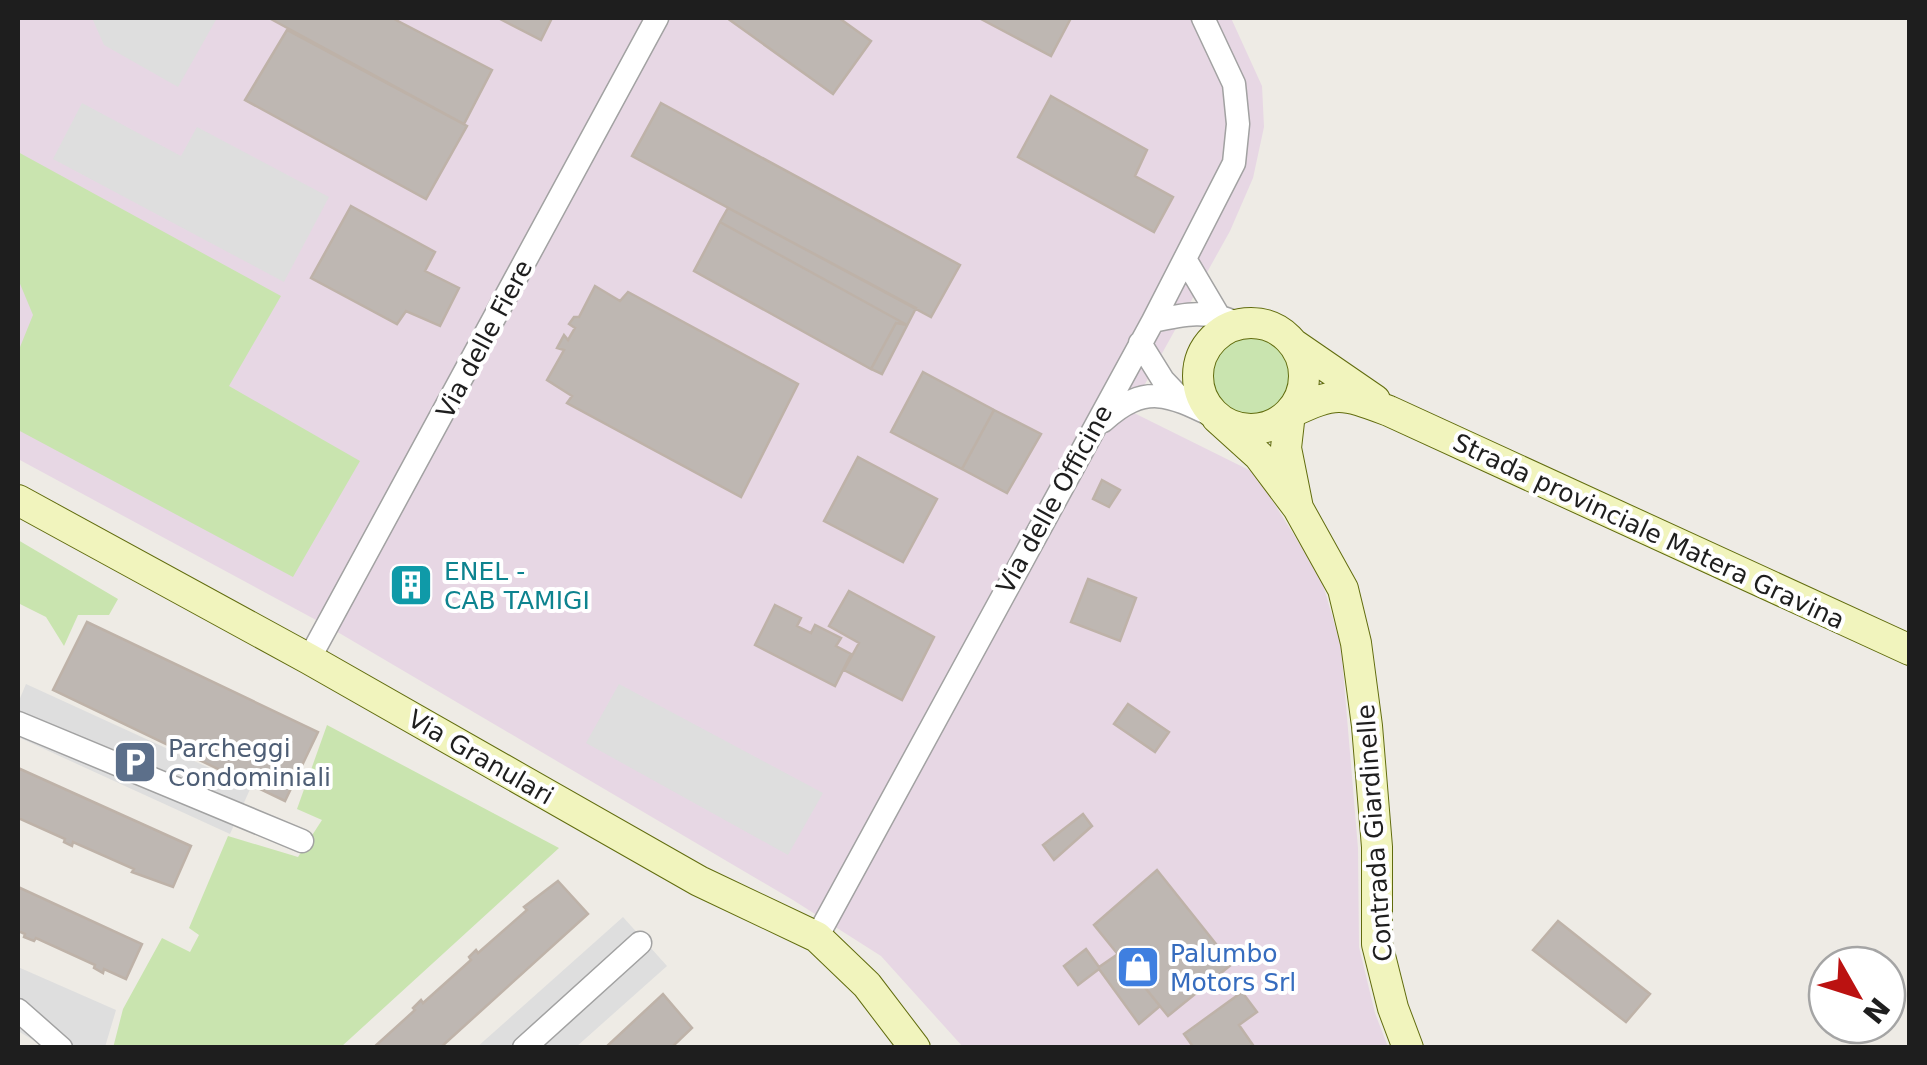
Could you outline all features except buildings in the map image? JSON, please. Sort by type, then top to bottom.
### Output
[{"type":"main road","points":[[1298,508],[1259,456],[1205,405],[1198,390],[1201,356],[1228,318],[1270,326],[1284,333],[1295,345],[1389,410]]},
{"type":"main road","points":[[1295,345],[1303,362],[1304,380],[1290,413],[1286,448],[1298,508]]},
{"type":"main road","points":[[1217,418],[1231,426],[1262,429],[1326,396],[1347,395],[1389,410]]},
{"type":"main road","name":"Strada provinciale Matera Gravina","points":[[1389,410],[1910,650]]},
{"type":"main road","name":"Via Granulari","points":[[18,500],[699,880],[817,937],[866,985],[915,1048]]},
{"type":"main road","name":"Contrada Giardinelle","points":[[1298,508],[1343,589],[1356,643],[1376,847],[1377,944],[1408,1048]]},
{"type":"street","name":"Via delle Fiere","points":[[309,659],[658,18]]},
{"type":"street","name":"Via delle Officine","points":[[817,937],[1153,320],[1234,163],[1238,124],[1234,84],[1203,18]]},
{"type":"street","points":[[1185,259],[1228,318]]},
{"type":"street","points":[[1153,320],[1183,314],[1228,318]]},
{"type":"street","points":[[1140,343],[1163,380],[1184,402]]},
{"type":"street","points":[[1089,433],[1118,407],[1138,397],[1158,394],[1217,418]]},
{"type":"street","points":[[18,723],[302,841]]},
{"type":"street","points":[[524,1048],[640,943]]},
{"type":"street","points":[[18,1010],[61,1048]]},
{"type":"shaded area","points":[[18,18],[1231,18],[1262,86],[1264,127],[1253,178],[1230,231],[1130,411],[1255,473],[1321,578],[1341,646],[1358,848],[1359,947],[1375,1013],[1388,1047],[963,1047],[881,956],[793,900],[329,627],[18,459]]},
{"type":"shaded area","points":[[92,18],[217,18],[178,87],[104,45]]},
{"type":"shaded area","points":[[82,103],[181,156],[197,127],[329,197],[284,282],[53,159]]},
{"type":"shaded area","name":"Parcheggi Condominiali","points":[[26,684],[251,787],[230,834],[18,737],[18,703]]},
{"type":"shaded area","points":[[619,684],[823,793],[788,855],[586,743]]},
{"type":"shaded area","points":[[623,917],[667,966],[576,1047],[476,1048]]},
{"type":"shaded area","points":[[18,967],[116,1010],[105,1047],[45,1047],[18,1031]]},
{"type":"green space","points":[[18,152],[281,296],[229,386],[360,461],[293,577],[18,430],[18,352],[33,315],[18,279]]},
{"type":"green space","points":[[1243,334],[1259,334],[1275,341],[1286,352],[1293,376],[1290,392],[1281,406],[1259,418],[1243,418],[1227,411],[1216,400],[1209,384],[1209,368],[1216,352],[1227,341]]},
{"type":"green space","points":[[18,540],[118,599],[109,615],[78,615],[64,646],[46,617],[18,603]]},
{"type":"green space","points":[[327,725],[559,848],[341,1047],[113,1048],[123,1009],[162,938],[190,952],[199,935],[189,928],[228,836],[298,857],[322,820],[297,809]]},
{"type":"place","name":"ENEL - CAB TAMIGI","points":[[411,585]]},
{"type":"place","name":"Parcheggi Condominiali","points":[[135,762]]},
{"type":"place","name":"Palumbo Motors Srl","points":[[1138,967]]}]
